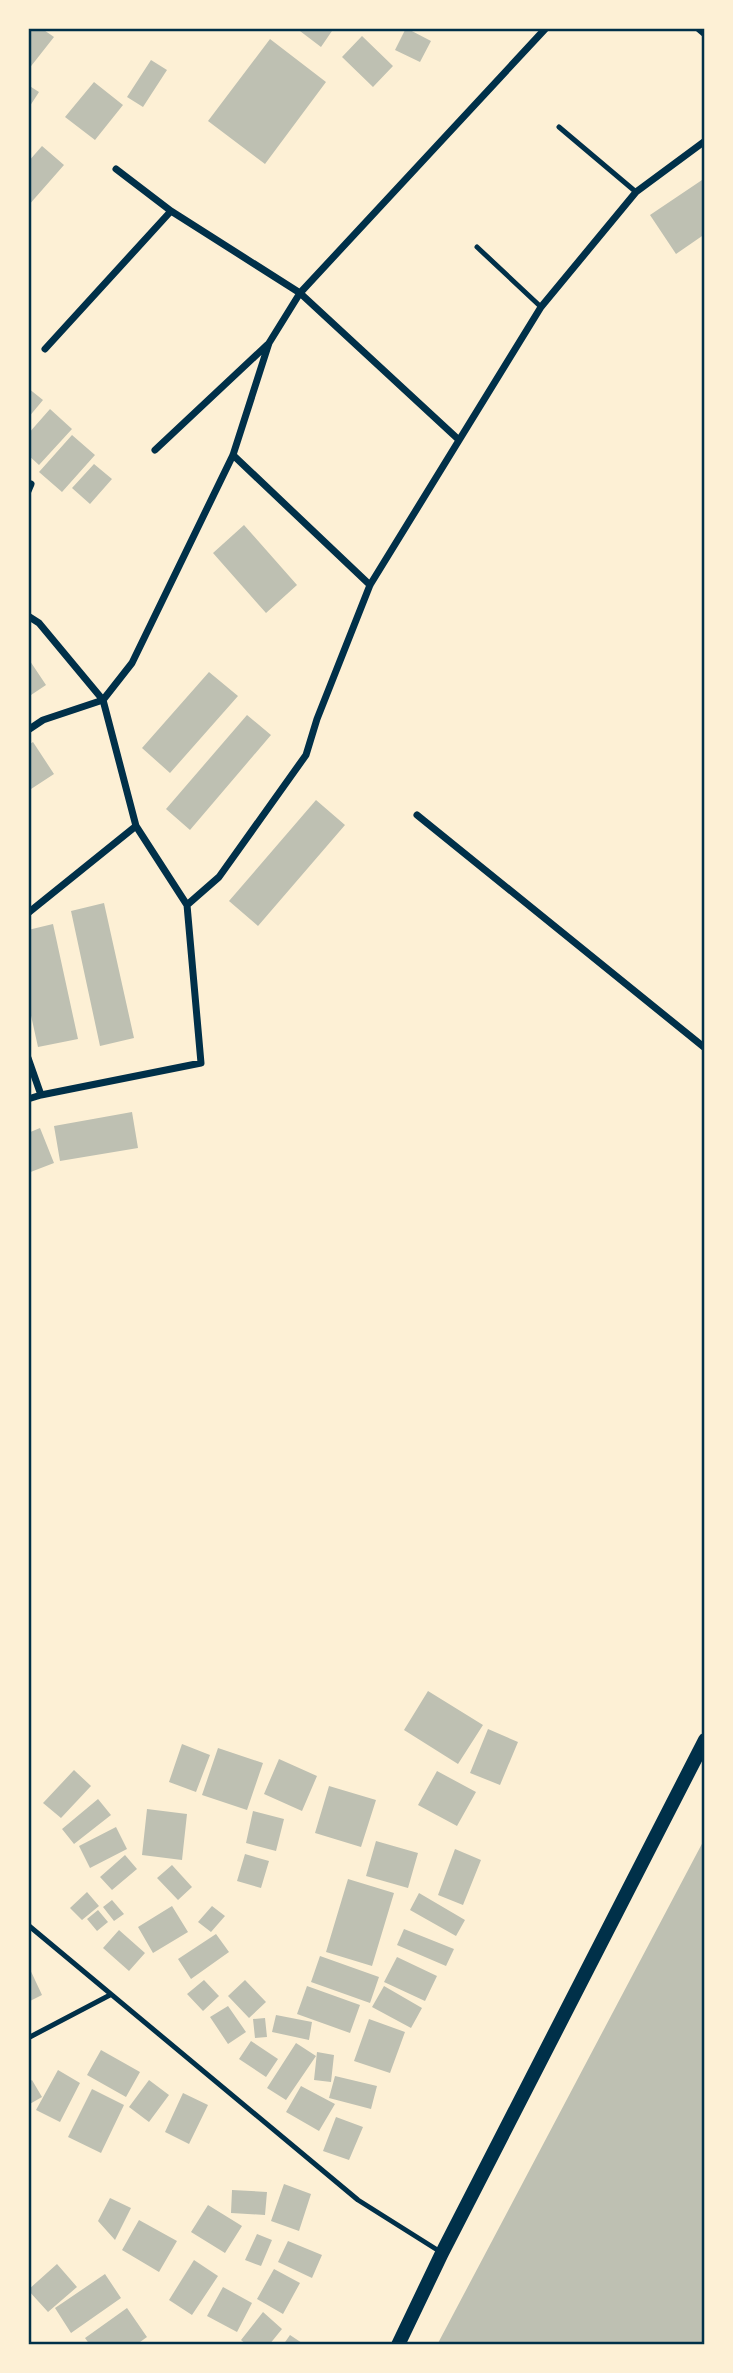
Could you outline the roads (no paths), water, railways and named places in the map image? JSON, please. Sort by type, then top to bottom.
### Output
[{"type":"main road","points":[[398,2345],[442,2253],[705,1740]]},
{"type":"street","points":[[28,730],[43,720],[103,700],[132,663],[233,455],[270,343],[300,293],[546,28]]},
{"type":"street","points":[[698,28],[705,34]]},
{"type":"street","points":[[187,905],[219,877],[306,755],[317,719],[370,585],[541,307],[636,192],[705,141]]},
{"type":"street","points":[[116,169],[171,211],[300,293],[459,440]]},
{"type":"street","points":[[45,349],[171,211]]},
{"type":"street","points":[[155,450],[270,343]]},
{"type":"street","points":[[233,455],[370,585]]},
{"type":"street","points":[[28,616],[39,623],[103,700],[136,826],[187,905],[201,1063],[28,1099]]},
{"type":"street","points":[[417,815],[705,1048]]},
{"type":"street","points":[[28,913],[136,826]]},
{"type":"street","points":[[28,1058],[41,1095]]},
{"type":"lane","points":[[559,127],[636,192]]},
{"type":"lane","points":[[477,247],[541,307]]},
{"type":"lane","points":[[28,1925],[358,2200],[442,2253]]},
{"type":"lane","points":[[28,2038],[110,1995]]}]
